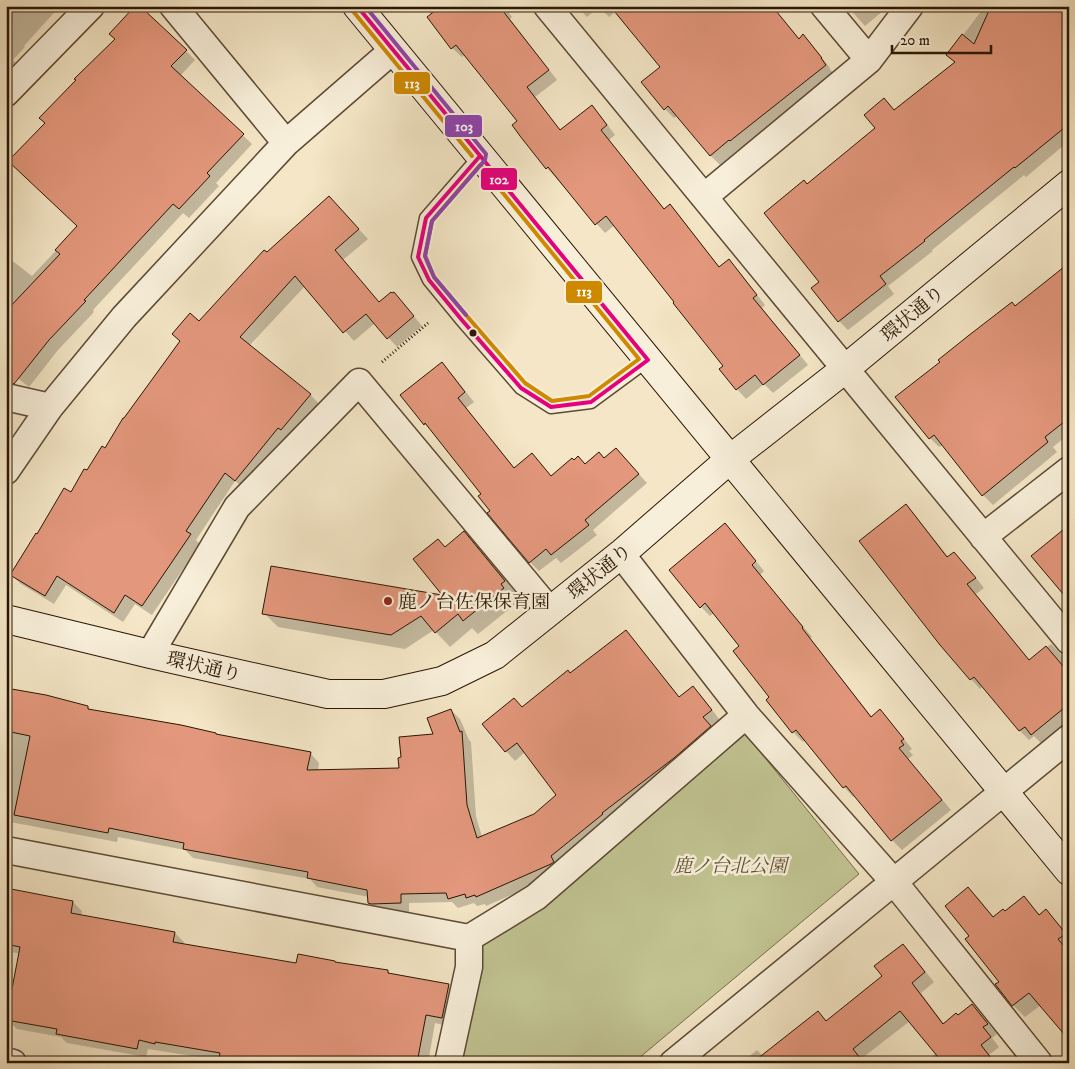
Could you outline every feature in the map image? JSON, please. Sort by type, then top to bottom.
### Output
[{"type":"street","points":[[6,93],[91,6]]},
{"type":"street","points":[[173,6],[286,143]]},
{"type":"street","points":[[357,6],[1069,871]]},
{"type":"street","points":[[546,6],[1069,641]]},
{"type":"street","points":[[824,6],[869,60]]},
{"type":"street","points":[[704,197],[869,60],[910,6]]},
{"type":"street","points":[[6,471],[50,407],[124,317],[286,143],[393,50]]},
{"type":"street","name":"環状通り","points":[[6,619],[328,694],[384,694],[442,681],[495,655],[621,554],[730,460],[845,369],[1069,184]]},
{"type":"street","points":[[150,654],[237,508],[359,382],[550,611]]},
{"type":"street","points":[[6,397],[50,407]]},
{"type":"street","points":[[983,538],[1069,470]]},
{"type":"street","points":[[621,554],[746,715],[894,882],[1031,1060]]},
{"type":"street","points":[[6,850],[468,938],[536,897],[746,715]]},
{"type":"street","points":[[673,1063],[1069,738]]},
{"type":"street","points":[[448,1063],[469,968],[468,938]]},
{"type":"street","points":[[6,1061],[13,1063]]},
{"type":"lane","points":[[480,156],[426,218],[418,257],[429,280],[461,319],[521,388],[551,407],[591,402],[648,360]]},
{"type":"path","points":[[359,382],[428,323]]},
{"type":"green space","name":"鹿ノ台北公園","points":[[745,733],[859,874],[633,1063],[459,1063],[483,936]]},
{"type":"building","points":[[135,6],[140,6],[187,50],[171,66],[244,134],[207,173],[210,176],[179,209],[173,204],[84,300],[86,301],[49,340],[14,384],[6,382],[6,311],[60,254],[55,250],[77,226],[8,161],[45,123],[39,118],[76,80],[74,79],[115,39],[109,34]]},
{"type":"building","points":[[441,6],[499,6],[549,70],[527,87],[560,130],[592,105],[607,125],[601,130],[664,209],[670,204],[719,267],[729,259],[757,295],[753,298],[800,355],[763,385],[755,375],[736,390],[719,369],[723,366],[606,216],[595,225],[520,136],[512,125],[517,121],[456,45],[451,49],[427,17]]},
{"type":"building","points":[[610,6],[772,6],[799,39],[803,34],[826,65],[710,156],[668,106],[664,110],[641,82],[660,67]]},
{"type":"building","points":[[991,6],[1069,6],[1069,124],[880,276],[886,284],[838,322],[811,288],[819,282],[764,213],[804,180],[807,184],[875,128],[864,115],[884,98],[894,110],[955,62],[946,55],[962,34],[974,44]]},
{"type":"building","points":[[329,196],[359,229],[335,250],[379,302],[391,292],[394,292],[414,316],[387,339],[366,314],[343,333],[295,276],[240,337],[311,394],[281,430],[278,428],[235,481],[225,473],[186,531],[191,534],[142,606],[125,595],[114,613],[57,576],[45,596],[10,575],[64,488],[71,492],[84,469],[87,470],[102,446],[105,448],[123,418],[180,341],[172,334],[190,313],[199,321],[264,250],[267,252]]},
{"type":"building","points":[[1069,263],[1069,418],[1045,437],[1048,442],[982,496],[934,435],[929,439],[895,397],[940,362],[938,360],[1012,302],[1015,306]]},
{"type":"building","points":[[442,362],[465,392],[458,398],[514,468],[532,453],[551,476],[572,458],[574,460],[578,456],[585,464],[599,452],[604,458],[616,448],[639,474],[585,520],[589,525],[551,555],[546,549],[529,563],[487,513],[490,511],[478,496],[481,494],[425,423],[424,425],[400,395]]},
{"type":"building","points":[[906,504],[947,557],[954,552],[976,578],[967,584],[1029,660],[1046,646],[1069,673],[1069,704],[1031,735],[1025,727],[1019,731],[974,677],[970,680],[940,645],[859,541]]},
{"type":"building","points":[[725,523],[756,561],[752,565],[803,627],[871,717],[880,709],[904,739],[901,741],[904,745],[899,748],[942,800],[891,841],[846,786],[843,788],[796,730],[792,733],[766,700],[769,697],[733,651],[739,646],[705,603],[700,608],[669,570]]},
{"type":"building","points":[[1069,525],[1069,601],[1031,556]]},
{"type":"building","points":[[464,531],[505,581],[501,584],[504,588],[463,621],[458,614],[435,633],[421,616],[391,635],[262,614],[271,566],[442,595],[413,559],[438,539],[445,547]]},
{"type":"building","points":[[626,630],[679,697],[693,686],[712,710],[703,717],[711,726],[674,758],[602,813],[551,856],[554,862],[476,897],[475,895],[466,898],[465,894],[448,899],[446,893],[401,894],[401,903],[371,904],[368,903],[367,890],[307,878],[308,872],[183,849],[184,843],[109,828],[108,833],[14,815],[30,736],[6,731],[6,688],[46,695],[88,706],[88,709],[181,725],[216,734],[311,752],[307,770],[399,768],[398,758],[401,757],[399,737],[433,734],[427,718],[451,709],[460,732],[462,731],[467,805],[477,838],[534,814],[556,795],[517,743],[505,752],[482,724],[514,698],[522,707],[568,670],[570,673]]},
{"type":"building","points":[[968,887],[993,917],[1003,909],[1005,911],[1024,896],[1039,915],[1046,909],[1066,934],[1058,939],[1069,952],[1069,1040],[1029,993],[1012,1006],[995,984],[999,982],[965,939],[969,936],[945,906]]},
{"type":"building","points":[[6,888],[73,901],[71,913],[175,932],[173,942],[296,963],[298,954],[388,970],[388,973],[449,984],[442,1018],[426,1015],[417,1063],[246,1063],[219,1058],[220,1053],[155,1042],[155,1044],[139,1040],[137,1049],[56,1034],[57,1029],[6,1020],[20,947],[6,944]]},
{"type":"building","points":[[903,944],[925,972],[912,983],[943,1024],[956,1013],[958,1015],[972,1004],[988,1024],[983,1027],[991,1037],[981,1045],[995,1063],[943,1063],[900,1011],[853,1049],[864,1063],[752,1063],[818,1011],[826,1021],[882,976],[874,966]]},
{"type":"transit line","name":"102","points":[[357,6],[648,360],[591,402],[551,407],[521,388],[429,280],[418,257],[426,218],[480,156]]},
{"type":"transit line","name":"103","points":[[365,6],[486,154],[485,160],[432,221],[425,256],[434,277],[466,315]]},
{"type":"transit line","name":"113","points":[[352,10],[472,156]]},
{"type":"transit line","name":"113","points":[[480,165],[639,359],[589,396],[552,401],[525,383],[434,277],[425,256],[432,221],[480,165]]},
{"type":"place","name":"鹿ノ台佐保保育園","points":[[388,601]]}]
